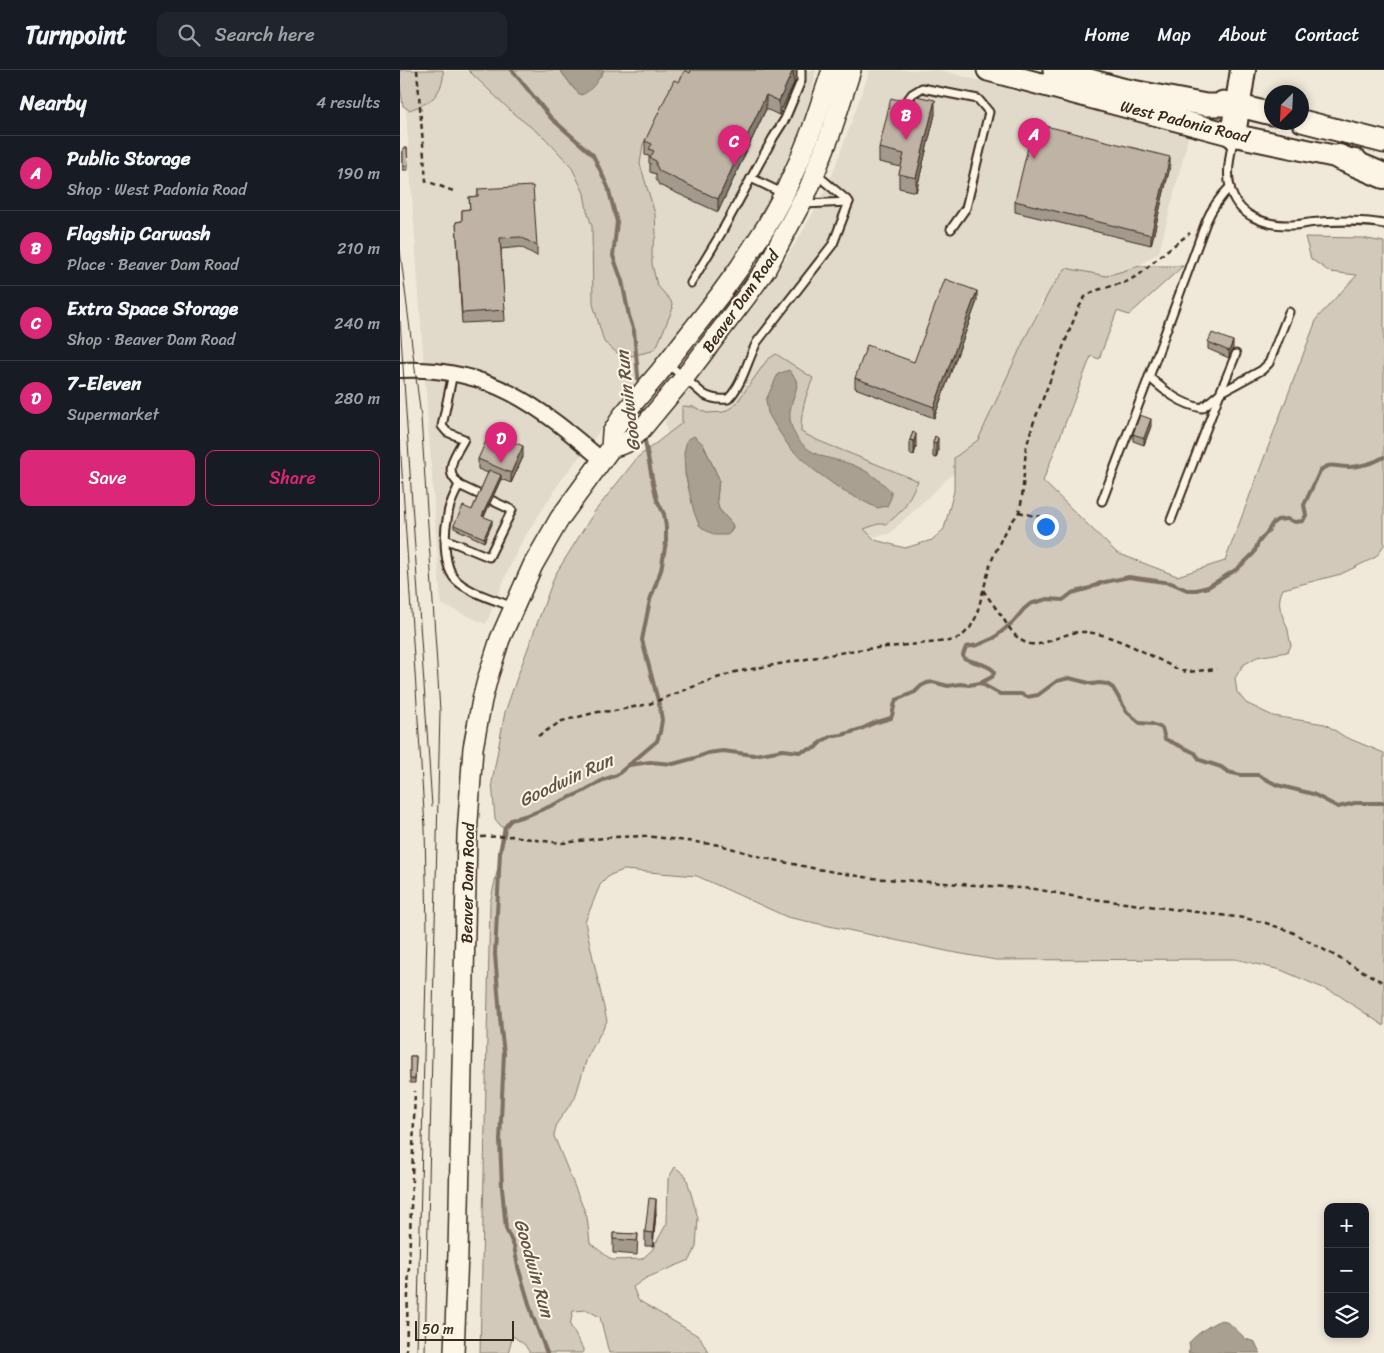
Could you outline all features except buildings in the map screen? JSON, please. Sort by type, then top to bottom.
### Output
[{"type":"highway","points":[[1233,135],[1243,70]]},
{"type":"highway","points":[[1339,157],[1384,176]]},
{"type":"main road","name":"Beaver Dam Road","points":[[613,451],[612,433],[624,415],[662,369],[740,267],[766,227],[784,194],[812,129],[832,70]]},
{"type":"main road","name":"Beaver Dam Road","points":[[454,1353],[467,836],[473,748],[488,677],[513,607],[533,565],[560,518],[613,451],[640,431],[661,406],[766,269],[816,173],[851,70]]},
{"type":"main road","name":"West Padonia Road","points":[[988,70],[1233,135],[1384,166]]},
{"type":"main road","points":[[1054,70],[1122,89],[1178,100],[1206,105],[1238,105]]},
{"type":"main road","name":"West Padonia Road","points":[[1104,70],[1264,112]]},
{"type":"main road","points":[[1309,124],[1384,142]]},
{"type":"street","points":[[400,370],[453,373],[502,388],[524,400],[560,425],[613,451]]},
{"type":"lane","points":[[691,283],[785,119],[802,82],[801,70]]},
{"type":"lane","points":[[904,105],[912,94],[922,88],[978,99],[989,112],[966,208],[951,229]]},
{"type":"lane","points":[[1233,135],[1228,171],[1230,187],[1235,202],[1246,213],[1258,220],[1273,224],[1293,225],[1356,221],[1384,224]]},
{"type":"lane","points":[[816,173],[849,202]]},
{"type":"lane","points":[[751,178],[784,194]]},
{"type":"lane","points":[[1102,501],[1206,222],[1219,197],[1230,187]]},
{"type":"lane","points":[[801,204],[849,202]]},
{"type":"lane","points":[[662,369],[684,378],[710,398],[728,399],[739,386],[749,357],[757,342],[832,244],[849,202]]},
{"type":"lane","points":[[1149,377],[1173,397],[1190,406],[1202,408],[1220,393],[1262,370],[1269,363],[1289,312]]},
{"type":"lane","points":[[1171,520],[1236,354]]},
{"type":"lane","points":[[445,539],[489,558],[512,510],[459,485],[452,476],[452,463],[464,439],[447,432],[442,426],[453,373]]},
{"type":"lane","points":[[459,485],[448,512],[445,539],[450,573],[468,588],[513,607]]},
{"type":"path","points":[[417,70],[426,181],[456,192]]},
{"type":"path","points":[[538,736],[562,721],[598,712],[649,704],[721,676],[754,668],[856,650],[931,644],[956,639],[970,628],[976,617],[991,562],[1004,533],[1019,512],[1022,499],[1026,448],[1033,424],[1078,309],[1085,297],[1094,291],[1126,282],[1140,274],[1206,222]]},
{"type":"path","points":[[1019,512],[1034,516],[1051,517]]},
{"type":"path","points":[[984,590],[1011,631],[1026,643],[1035,645],[1076,632],[1095,633],[1110,637],[1187,672],[1216,669]]},
{"type":"path","points":[[488,837],[512,836],[562,843],[613,837],[646,836],[720,845],[765,858],[870,878],[1036,889],[1077,897],[1244,918],[1292,932],[1384,983]]},
{"type":"path","points":[[406,1353],[415,1091]]},
{"type":"shaded area","points":[[400,70],[443,70],[442,83],[432,99],[409,110],[403,106]]},
{"type":"shaded area","points":[[403,70],[816,70],[811,96],[791,155],[742,248],[562,479],[521,543],[486,624],[441,604]]},
{"type":"shaded area","points":[[468,70],[560,70],[581,95],[604,70],[692,70],[643,144],[640,164],[655,214],[656,235],[652,249],[652,264],[657,285],[671,301],[673,308],[657,346],[652,351],[631,356],[616,352],[604,342],[593,304],[592,226],[584,193],[571,166],[545,138],[514,114]]},
{"type":"shaded area","points":[[560,70],[604,70],[591,88],[581,95]]},
{"type":"shaded area","points":[[870,70],[939,70],[1189,135],[1159,252],[1120,278],[1042,300],[977,451],[889,534],[688,569],[665,419],[756,303],[801,234],[833,173]]},
{"type":"shaded area","points":[[1305,237],[1362,238],[1384,242],[1384,545],[1376,557],[1341,574],[1283,589],[1280,605],[1291,646],[1287,652],[1257,657],[1243,665],[1235,678],[1237,692],[1246,703],[1273,716],[1325,724],[1345,737],[1384,753],[1384,1026],[1337,994],[1281,970],[1235,959],[996,960],[787,917],[697,876],[624,870],[610,875],[600,885],[585,922],[607,1021],[587,1058],[575,1098],[557,1123],[554,1136],[587,1217],[590,1243],[612,1260],[642,1259],[652,1250],[667,1223],[668,1179],[675,1167],[686,1176],[698,1218],[696,1247],[690,1260],[646,1278],[633,1287],[638,1300],[700,1337],[708,1352],[609,1353],[600,1317],[587,1310],[573,1311],[570,1325],[583,1349],[583,1353],[530,1353],[525,1345],[513,1336],[509,1349],[510,1353],[480,1353],[490,903],[506,832],[495,819],[492,782],[505,712],[555,575],[595,511],[638,457],[682,423],[682,406],[694,407],[707,413],[724,412],[735,405],[767,360],[776,354],[813,378],[804,404],[801,432],[918,481],[904,508],[895,517],[886,524],[878,524],[864,529],[875,540],[905,548],[932,540],[944,529],[954,491],[954,458],[978,440],[1026,336],[1050,290],[1066,268],[1106,276],[1140,266],[1183,266],[1129,315],[1117,311],[1099,359],[1091,356],[1043,481],[1117,553],[1177,576],[1225,561],[1317,318],[1357,275],[1330,272],[1311,259]],"holes":[[[703,444],[719,479],[717,500],[719,509],[733,527],[727,535],[689,489],[685,474]]]},
{"type":"shaded area","points":[[789,370],[797,383],[790,419],[798,439],[804,446],[816,454],[853,465],[874,476],[891,491],[891,498],[887,506],[877,508],[843,491],[814,470],[790,448],[768,413],[766,400],[778,374]]},
{"type":"shaded area","points":[[694,436],[703,444],[719,479],[717,500],[719,509],[733,527],[727,535],[715,535],[705,530],[699,525],[694,512],[685,473],[684,453],[687,440]]},
{"type":"shaded area","points":[[1222,1320],[1230,1324],[1246,1339],[1255,1342],[1260,1353],[1188,1353],[1191,1340],[1209,1326]]},
{"type":"waterway","name":"Goodwin Run","points":[[512,70],[551,118],[593,155],[608,187],[617,222],[613,256],[622,281],[634,331],[639,387]]},
{"type":"waterway","name":"Goodwin Run","points":[[641,404],[643,419]]},
{"type":"waterway","name":"Goodwin Run","points":[[547,1353],[533,1317],[518,1267],[514,1246],[506,1229],[502,1188],[500,1141],[504,1053],[495,954],[500,852],[505,827],[511,820],[546,808],[617,775],[657,741],[662,720],[642,640],[650,600],[661,570],[666,542],[666,527],[664,514],[657,500],[644,436]]},
{"type":"waterway","points":[[629,765],[650,762],[673,764],[708,753],[723,751],[754,755],[783,750],[799,752],[815,748],[822,741],[832,736],[842,735],[891,718],[896,700],[915,692],[927,683],[933,682],[948,686],[980,683],[992,677],[993,670],[964,658],[963,655],[966,647],[978,645],[994,638],[1030,604],[1047,599],[1063,600],[1072,593],[1100,583],[1129,577],[1171,583],[1187,590],[1208,587],[1237,569],[1247,560],[1254,553],[1258,543],[1272,524],[1277,520],[1303,521],[1306,515],[1304,505],[1323,468],[1327,466],[1359,466],[1372,463],[1384,457]]},
{"type":"waterway","points":[[980,683],[1000,694],[1021,694],[1027,697],[1038,695],[1057,681],[1069,678],[1093,684],[1107,684],[1113,688],[1127,712],[1140,723],[1152,724],[1162,728],[1165,739],[1195,753],[1200,760],[1221,767],[1228,772],[1241,775],[1258,775],[1277,785],[1313,794],[1338,807],[1355,803],[1384,803]]},
{"type":"tram line","points":[[400,250],[421,417],[440,711],[425,1353]]},
{"type":"tram line","points":[[400,321],[432,806]]},
{"type":"tram line","points":[[400,442],[425,827],[427,931],[417,1353]]},
{"type":"place","name":"Flagship Carwash","points":[[906,140]]},
{"type":"place","name":"Public Storage","points":[[1034,159]]},
{"type":"place","name":"Extra Space Storage","points":[[734,166]]},
{"type":"place","name":"7-Eleven","points":[[501,463]]}]
